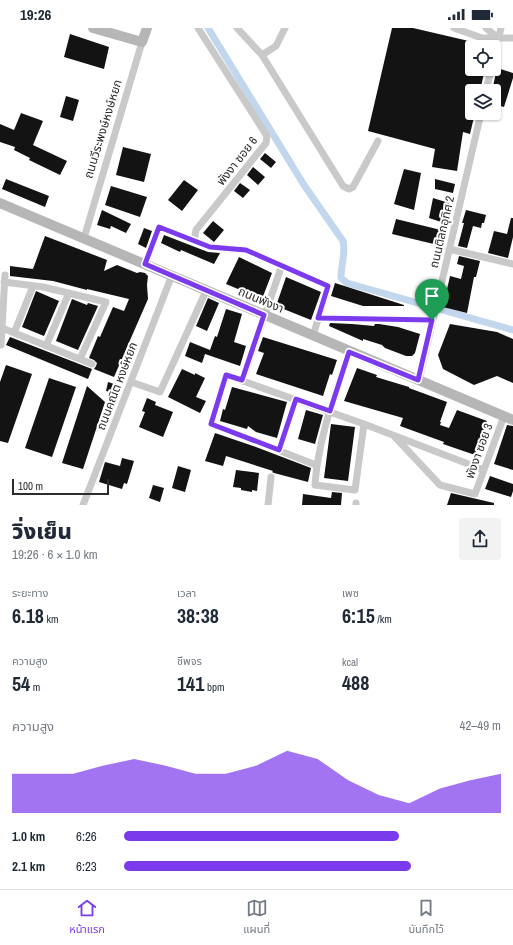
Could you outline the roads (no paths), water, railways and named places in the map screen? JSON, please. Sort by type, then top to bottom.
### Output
[{"type":"street","points":[[93,28],[142,42]]},
{"type":"street","name":"ถนนวีระพงษ์หงษ์หยก","points":[[84,238],[147,28]]},
{"type":"street","name":"พังงา ซอย 6","points":[[194,241],[196,230],[266,143],[267,136],[198,28]]},
{"type":"street","points":[[237,28],[262,55],[343,186],[348,189],[353,187],[378,141]]},
{"type":"street","points":[[262,55],[276,46],[285,28]]},
{"type":"street","points":[[454,28],[482,38],[513,38]]},
{"type":"street","points":[[486,28],[498,38]]},
{"type":"street","points":[[498,38],[501,28]]},
{"type":"street","name":"ถนนติลกอุทิศ 2","points":[[418,380],[479,120]]},
{"type":"street","name":"ถนนพังงา","points":[[0,204],[172,275],[349,352],[508,418]]},
{"type":"street","points":[[145,264],[159,227],[210,247],[246,250],[282,265],[328,286],[312,336]]},
{"type":"street","points":[[449,249],[513,264]]},
{"type":"street","points":[[242,380],[282,265]]},
{"type":"street","name":"ถนนคณิต หงษ์หยก","points":[[83,505],[172,275]]},
{"type":"street","points":[[1,345],[1,309],[4,279],[106,302],[80,359]]},
{"type":"street","points":[[14,333],[33,286]]},
{"type":"street","points":[[131,382],[160,392],[206,291]]},
{"type":"street","points":[[46,346],[69,293]]},
{"type":"street","points":[[318,318],[433,317]]},
{"type":"street","points":[[2,328],[92,364]]},
{"type":"street","points":[[349,352],[330,411],[316,465],[315,485],[356,490],[364,424]]},
{"type":"street","points":[[316,465],[211,424],[226,375],[330,411],[484,470]]},
{"type":"street","points":[[279,450],[296,399]]},
{"type":"street","name":"พังงา ซอย 3","points":[[392,434],[440,485],[475,494],[484,470],[508,418]]},
{"type":"street","points":[[268,505],[271,477]]},
{"type":"waterway","points":[[208,28],[304,185],[343,241],[344,250],[341,278],[347,283],[513,330]]}]
